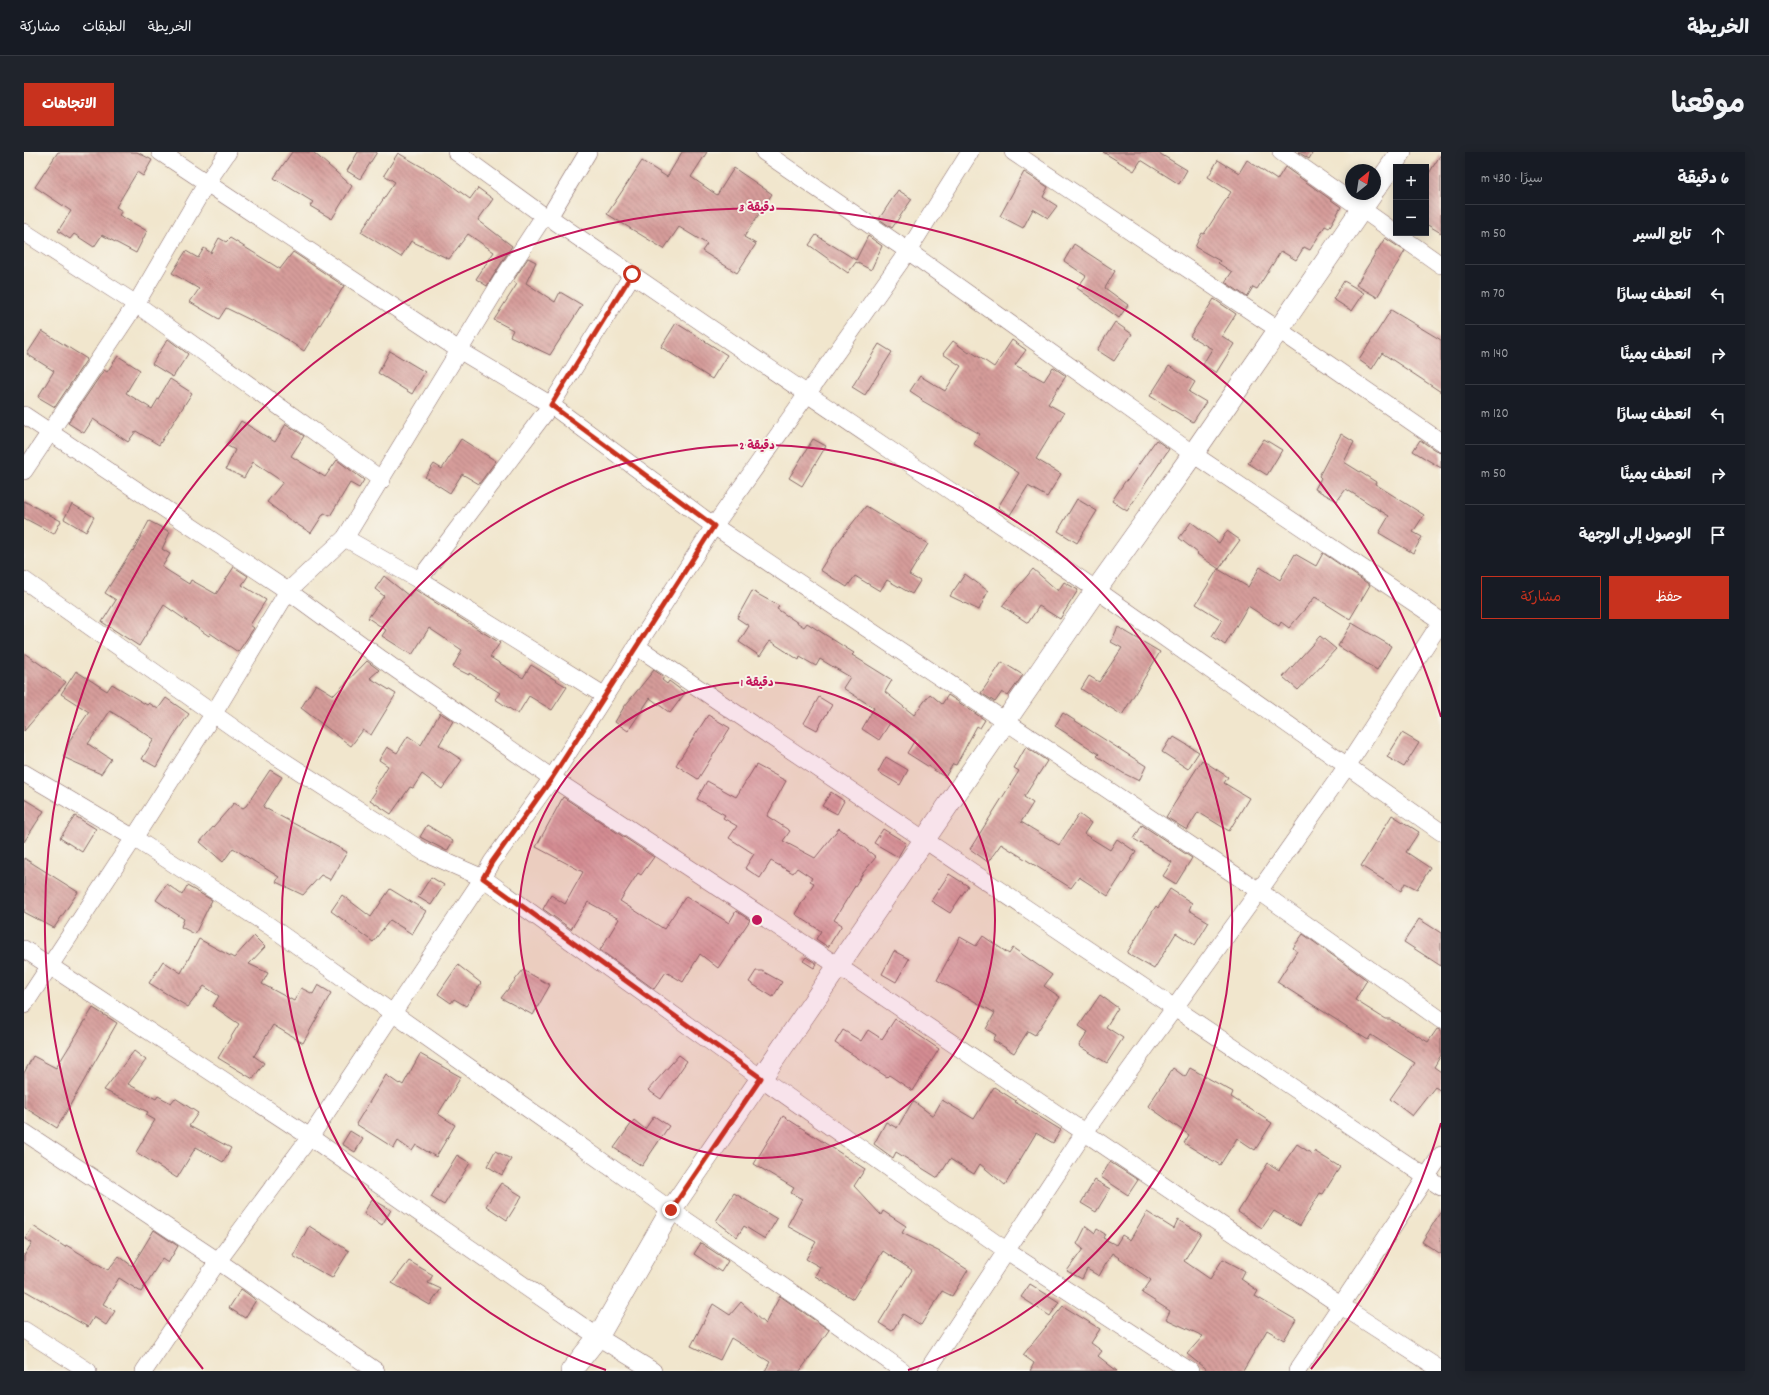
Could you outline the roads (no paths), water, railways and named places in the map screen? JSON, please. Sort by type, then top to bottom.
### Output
[{"type":"street","points":[[160,152],[206,184],[460,350],[551,405],[714,526],[1259,891],[1441,1020]]},
{"type":"street","points":[[24,471],[136,304],[206,184],[228,152]]},
{"type":"street","points":[[456,152],[546,216],[806,394],[1096,590],[1441,832]]},
{"type":"street","points":[[24,1005],[214,713],[288,591],[345,538],[382,480],[460,350],[588,152]]},
{"type":"street","points":[[764,152],[908,251],[1193,454],[1441,621],[1347,766],[1259,891],[1084,1133],[927,1371]]},
{"type":"street","points":[[144,1371],[218,1261],[310,1137],[483,878],[492,862],[552,778],[714,526],[908,251],[970,152]]},
{"type":"street","points":[[1012,152],[1279,330],[1441,442]]},
{"type":"street","points":[[1281,152],[1367,202],[1441,265]]},
{"type":"street","points":[[1381,181],[1400,152]]},
{"type":"street","points":[[571,1371],[598,1337],[671,1210],[1096,590],[1193,454],[1367,202]]},
{"type":"street","points":[[24,232],[136,304],[382,480]]},
{"type":"street","points":[[419,580],[551,405],[632,274]]},
{"type":"street","points":[[24,415],[288,591],[391,666],[552,778],[838,966],[1340,1306],[1441,1370]]},
{"type":"street","points":[[345,538],[419,580],[605,696]]},
{"type":"street","points":[[24,580],[245,736],[424,852],[483,878],[761,1078],[1007,1250],[1190,1371]]},
{"type":"street","points":[[636,646],[1441,1187]]},
{"type":"street","points":[[24,773],[134,838],[271,927],[671,1210],[810,1305],[903,1371]]},
{"type":"street","points":[[24,949],[310,1137],[598,1337],[653,1371]]},
{"type":"street","points":[[24,1132],[218,1261],[376,1371]]},
{"type":"street","points":[[1296,1371],[1441,1155]]},
{"type":"street","points":[[24,1330],[88,1371]]}]
